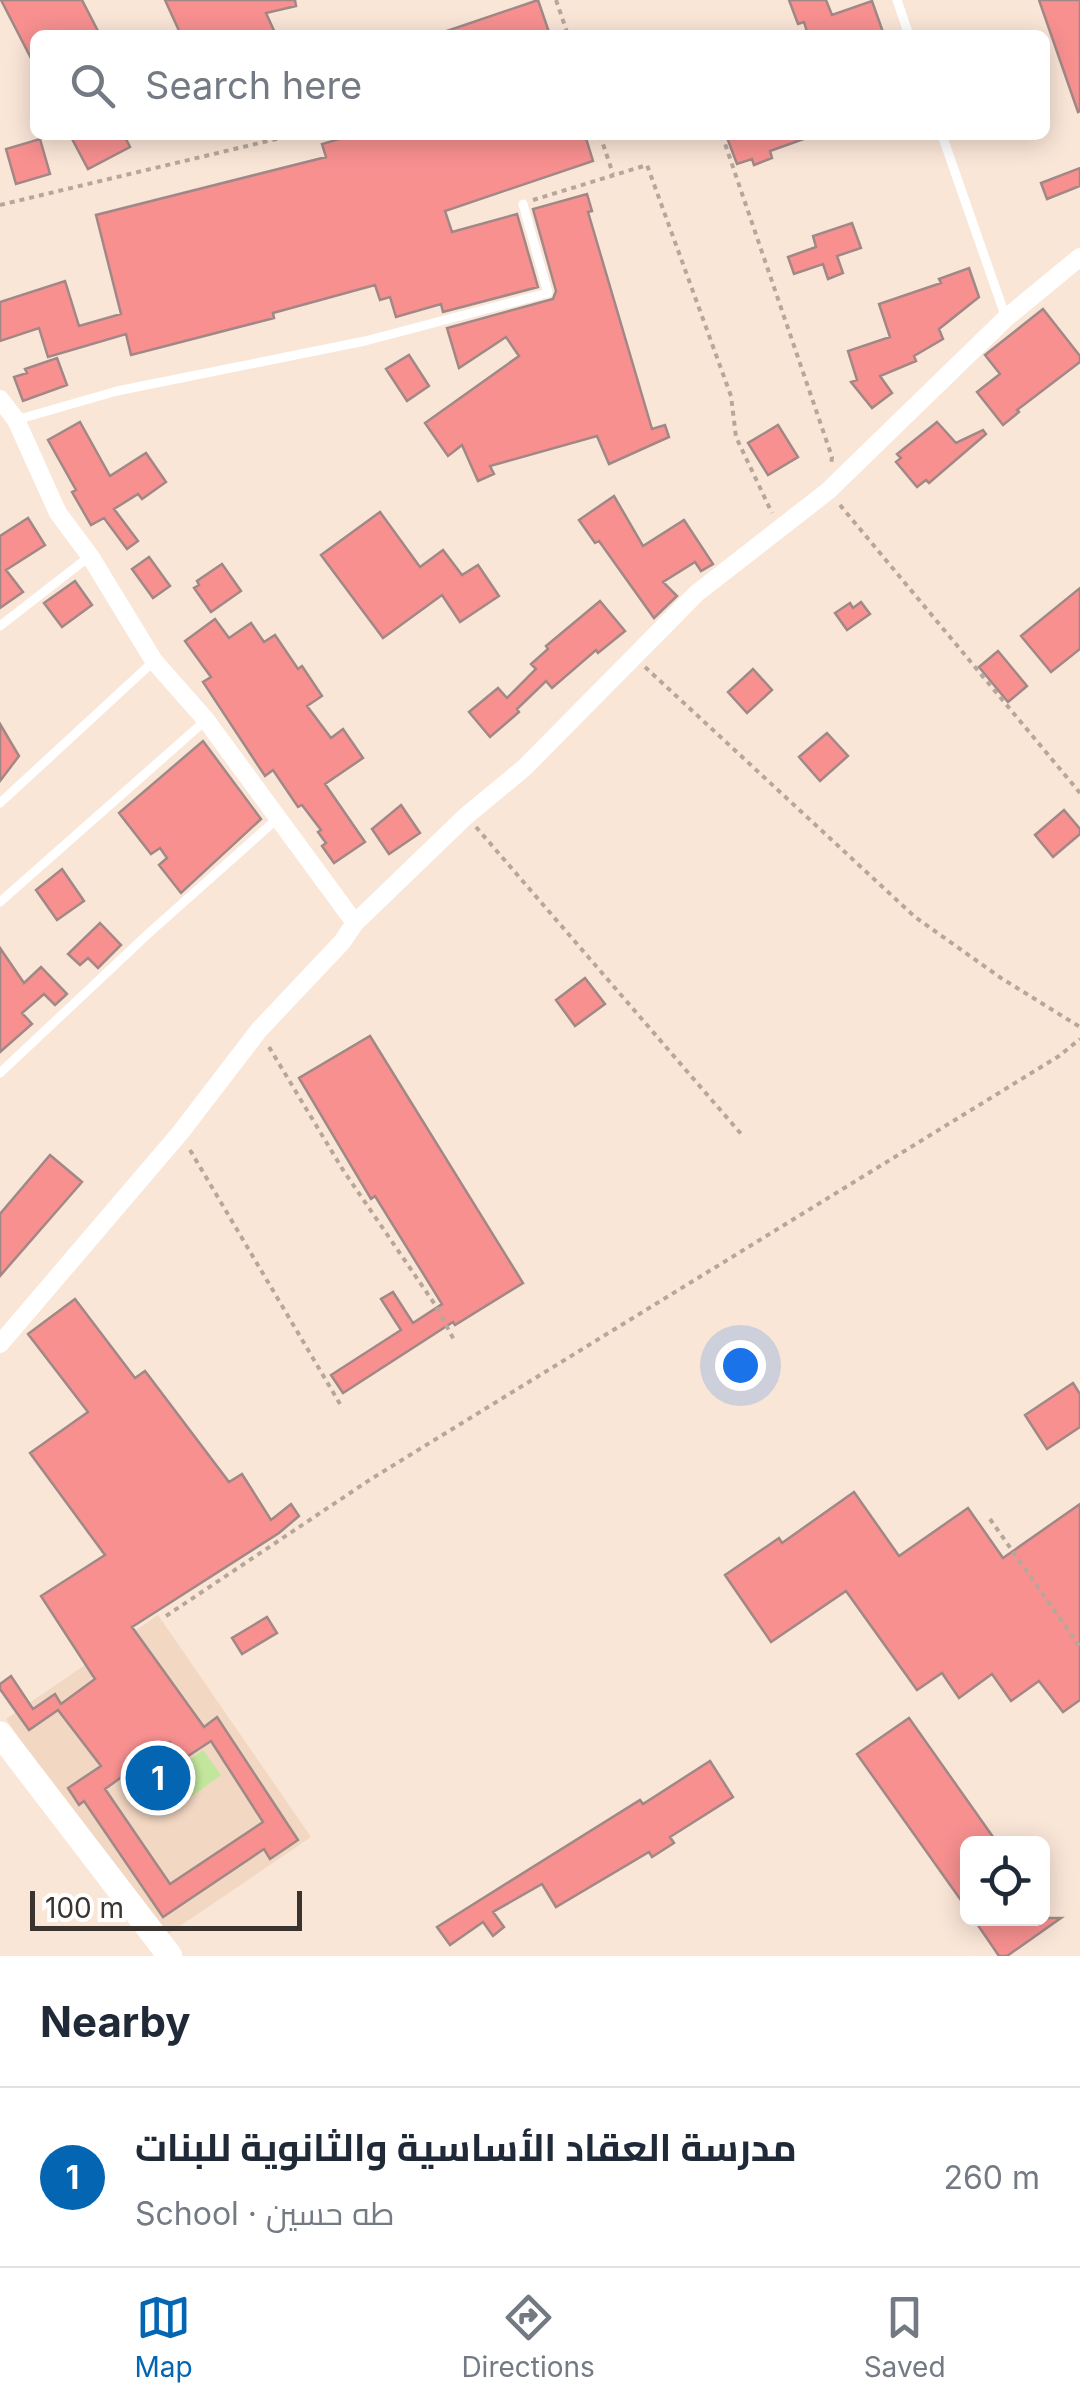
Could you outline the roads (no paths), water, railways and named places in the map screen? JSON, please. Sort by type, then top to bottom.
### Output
[{"type":"street","points":[[0,1344],[180,1132],[259,1030],[356,923],[466,816],[524,768],[696,593],[828,490],[1006,318],[1080,257]]},
{"type":"street","points":[[0,399],[16,420],[58,513],[90,556],[154,661],[206,720],[356,923]]},
{"type":"street","points":[[0,1734],[170,1956]]},
{"type":"lane","points":[[897,0],[907,30]]},
{"type":"lane","points":[[944,140],[1006,318]]},
{"type":"lane","points":[[16,420],[117,391],[365,341],[548,293],[524,204]]},
{"type":"lane","points":[[0,626],[90,556]]},
{"type":"lane","points":[[0,803],[154,661]]},
{"type":"lane","points":[[0,902],[206,720]]},
{"type":"lane","points":[[0,1073],[279,816]]},
{"type":"place","name":"مدرسة العقاد الأساسية والثانوية للبنات","points":[[158,1778]]}]
